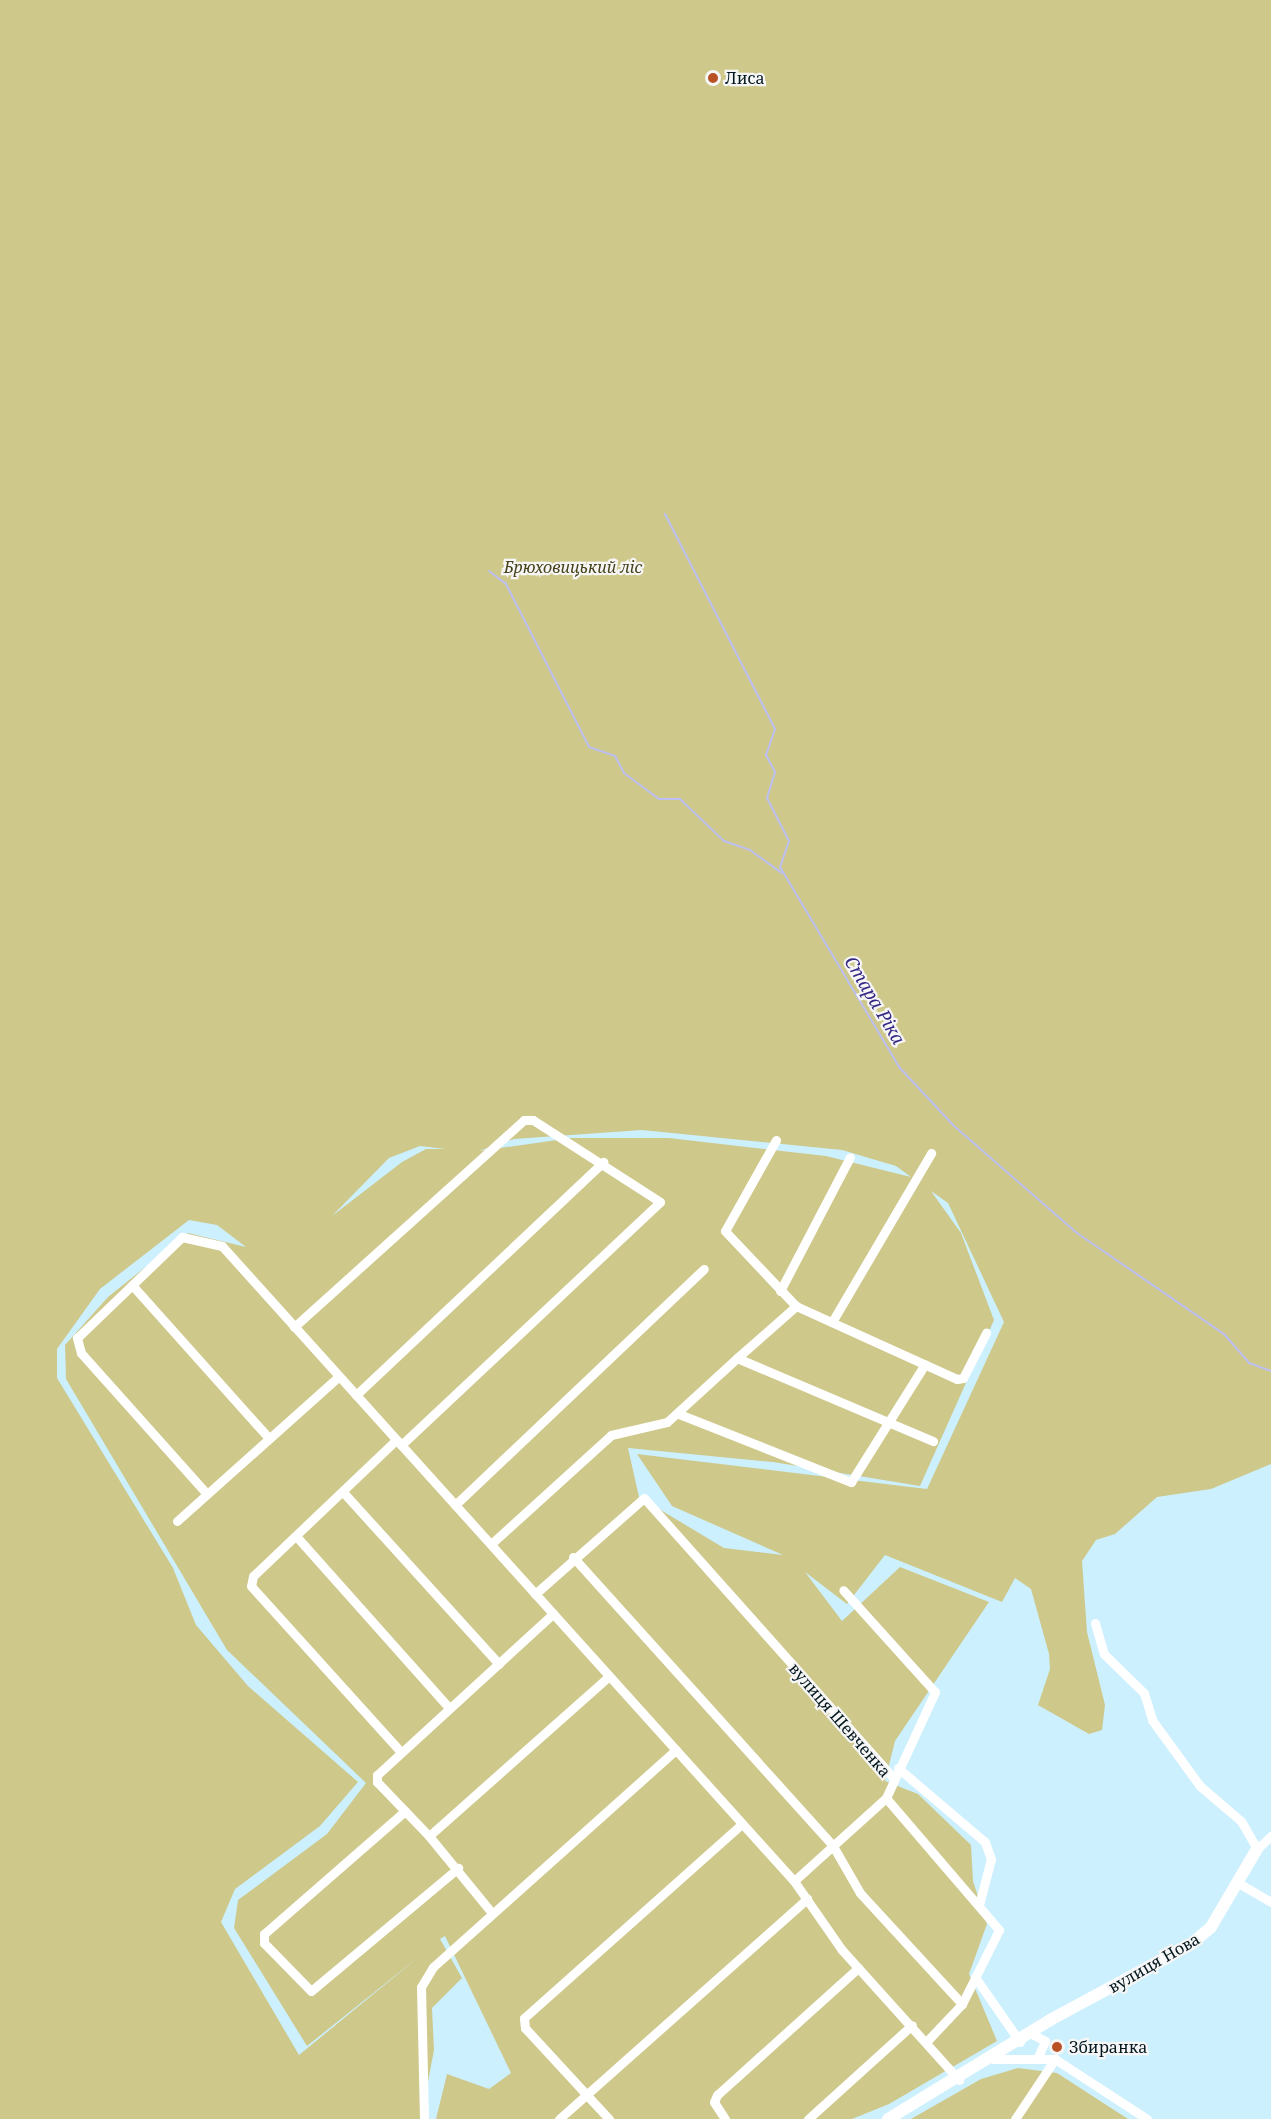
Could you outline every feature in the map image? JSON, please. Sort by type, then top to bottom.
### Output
[{"type":"street","points":[[294,1327],[524,1120],[533,1120],[603,1162],[660,1202],[658,1209],[252,1576],[251,1586],[401,1752]]},
{"type":"street","points":[[777,1140],[726,1231],[796,1306],[925,1364],[963,1378],[986,1333]]},
{"type":"street","points":[[832,1322],[931,1153]]},
{"type":"street","points":[[780,1291],[850,1157]]},
{"type":"street","points":[[356,1395],[603,1162]]},
{"type":"street","points":[[207,1494],[81,1353],[77,1338],[182,1238],[222,1246],[794,1881],[858,1968],[912,2025],[959,2080]]},
{"type":"street","points":[[455,1505],[704,1269]]},
{"type":"street","points":[[132,1285],[269,1438]]},
{"type":"street","points":[[491,1544],[611,1435],[679,1414],[737,1358],[796,1306]]},
{"type":"street","points":[[737,1358],[933,1441]]},
{"type":"street","points":[[679,1414],[748,1438],[841,1482],[851,1482],[891,1424],[925,1364]]},
{"type":"street","points":[[177,1521],[339,1376]]},
{"type":"street","points":[[343,1492],[499,1664]]},
{"type":"street","name":"вулиця Шевченка","points":[[573,1557],[644,1498],[894,1779],[886,1798],[999,1930],[975,1977]]},
{"type":"street","points":[[296,1536],[449,1708]]},
{"type":"street","points":[[535,1594],[573,1557],[833,1846],[860,1893],[962,2004]]},
{"type":"street","points":[[843,1590],[935,1692],[894,1779]]},
{"type":"street","points":[[492,1913],[458,1868],[377,1782],[401,1752],[554,1614]]},
{"type":"street","points":[[1095,1623],[1104,1654],[1144,1694],[1152,1720],[1177,1758],[1241,1821],[1257,1849]]},
{"type":"street","points":[[429,1836],[609,1676]]},
{"type":"street","points":[[424,2119],[421,1987],[433,1966],[676,1750]]},
{"type":"street","points":[[898,1768],[985,1842],[991,1859],[979,1905]]},
{"type":"street","points":[[794,1881],[886,1798]]},
{"type":"street","points":[[405,1811],[264,1934],[264,1943],[311,1990],[458,1868]]},
{"type":"street","points":[[609,2119],[525,2028],[524,2018],[742,1824]]},
{"type":"street","name":"вулиця Нова","points":[[888,2119],[959,2080],[1018,2043],[1040,2039],[1047,2023],[1191,1944],[1212,1927],[1240,1884],[1257,1849],[1271,1836]]},
{"type":"street","points":[[1240,1884],[1271,1902]]},
{"type":"street","points":[[559,2119],[807,1899]]},
{"type":"street","points":[[725,2119],[714,2102],[717,2095],[858,1968]]},
{"type":"street","points":[[927,2042],[962,2004],[975,1977]]},
{"type":"street","points":[[975,1977],[1018,2043],[1021,2057]]},
{"type":"street","points":[[808,2119],[912,2025]]},
{"type":"street","points":[[1038,2057],[1040,2039]]},
{"type":"street","points":[[1040,2039],[1055,2059],[1133,2115],[1147,2119]]},
{"type":"street","points":[[993,2059],[1038,2057],[1055,2059]]},
{"type":"street","points":[[1015,2119],[1055,2059]]},
{"type":"green space","name":"Брюховицький ліс","points":[[0,0],[1271,0],[1271,1464],[1211,1489],[1157,1497],[1115,1534],[1096,1540],[1082,1561],[1087,1632],[1105,1705],[1102,1730],[1089,1734],[1038,1705],[1050,1669],[1049,1654],[1031,1589],[1015,1578],[1002,1602],[885,1555],[847,1604],[805,1572],[842,1621],[900,1567],[989,1602],[895,1741],[885,1781],[918,1794],[971,1845],[973,1881],[987,1924],[969,1974],[997,2041],[889,2104],[852,2119],[436,2119],[447,2074],[489,2089],[511,2073],[445,1936],[440,1939],[462,1978],[432,2008],[434,2050],[421,2119],[0,2119]],"holes":[[[642,1130],[842,1150],[896,1166],[911,1177],[826,1156],[669,1138],[571,1138],[479,1151],[514,1139]],[[420,1146],[445,1149],[426,1149],[402,1162],[332,1216],[389,1158]],[[931,1191],[948,1203],[1004,1322],[927,1489],[637,1454],[672,1506],[783,1555],[724,1548],[639,1497],[628,1448],[773,1462],[920,1486],[994,1320],[961,1233]],[[189,1220],[217,1225],[246,1247],[188,1233],[108,1297],[65,1345],[66,1379],[227,1650],[366,1783],[327,1834],[238,1900],[234,1928],[307,2046],[421,1955],[299,2055],[221,1922],[235,1889],[320,1826],[358,1782],[248,1686],[196,1625],[173,1568],[57,1378],[57,1349],[100,1289]]]},
{"type":"green space","points":[[1018,2068],[1057,2073],[1128,2119],[911,2119],[981,2079]]},
{"type":"waterway","name":"Стара Ріка","points":[[665,514],[775,729],[766,755],[775,772],[767,798],[789,841],[780,867],[899,1067],[953,1125],[1077,1233],[1224,1334],[1249,1363],[1271,1371]]},
{"type":"waterway","points":[[489,571],[506,584],[589,747],[615,756],[624,773],[659,799],[680,799],[724,841],[750,850],[782,873]]},
{"type":"place","name":"Лиса","points":[[713,78]]},
{"type":"place","name":"Збиранка","points":[[1057,2047]]}]
